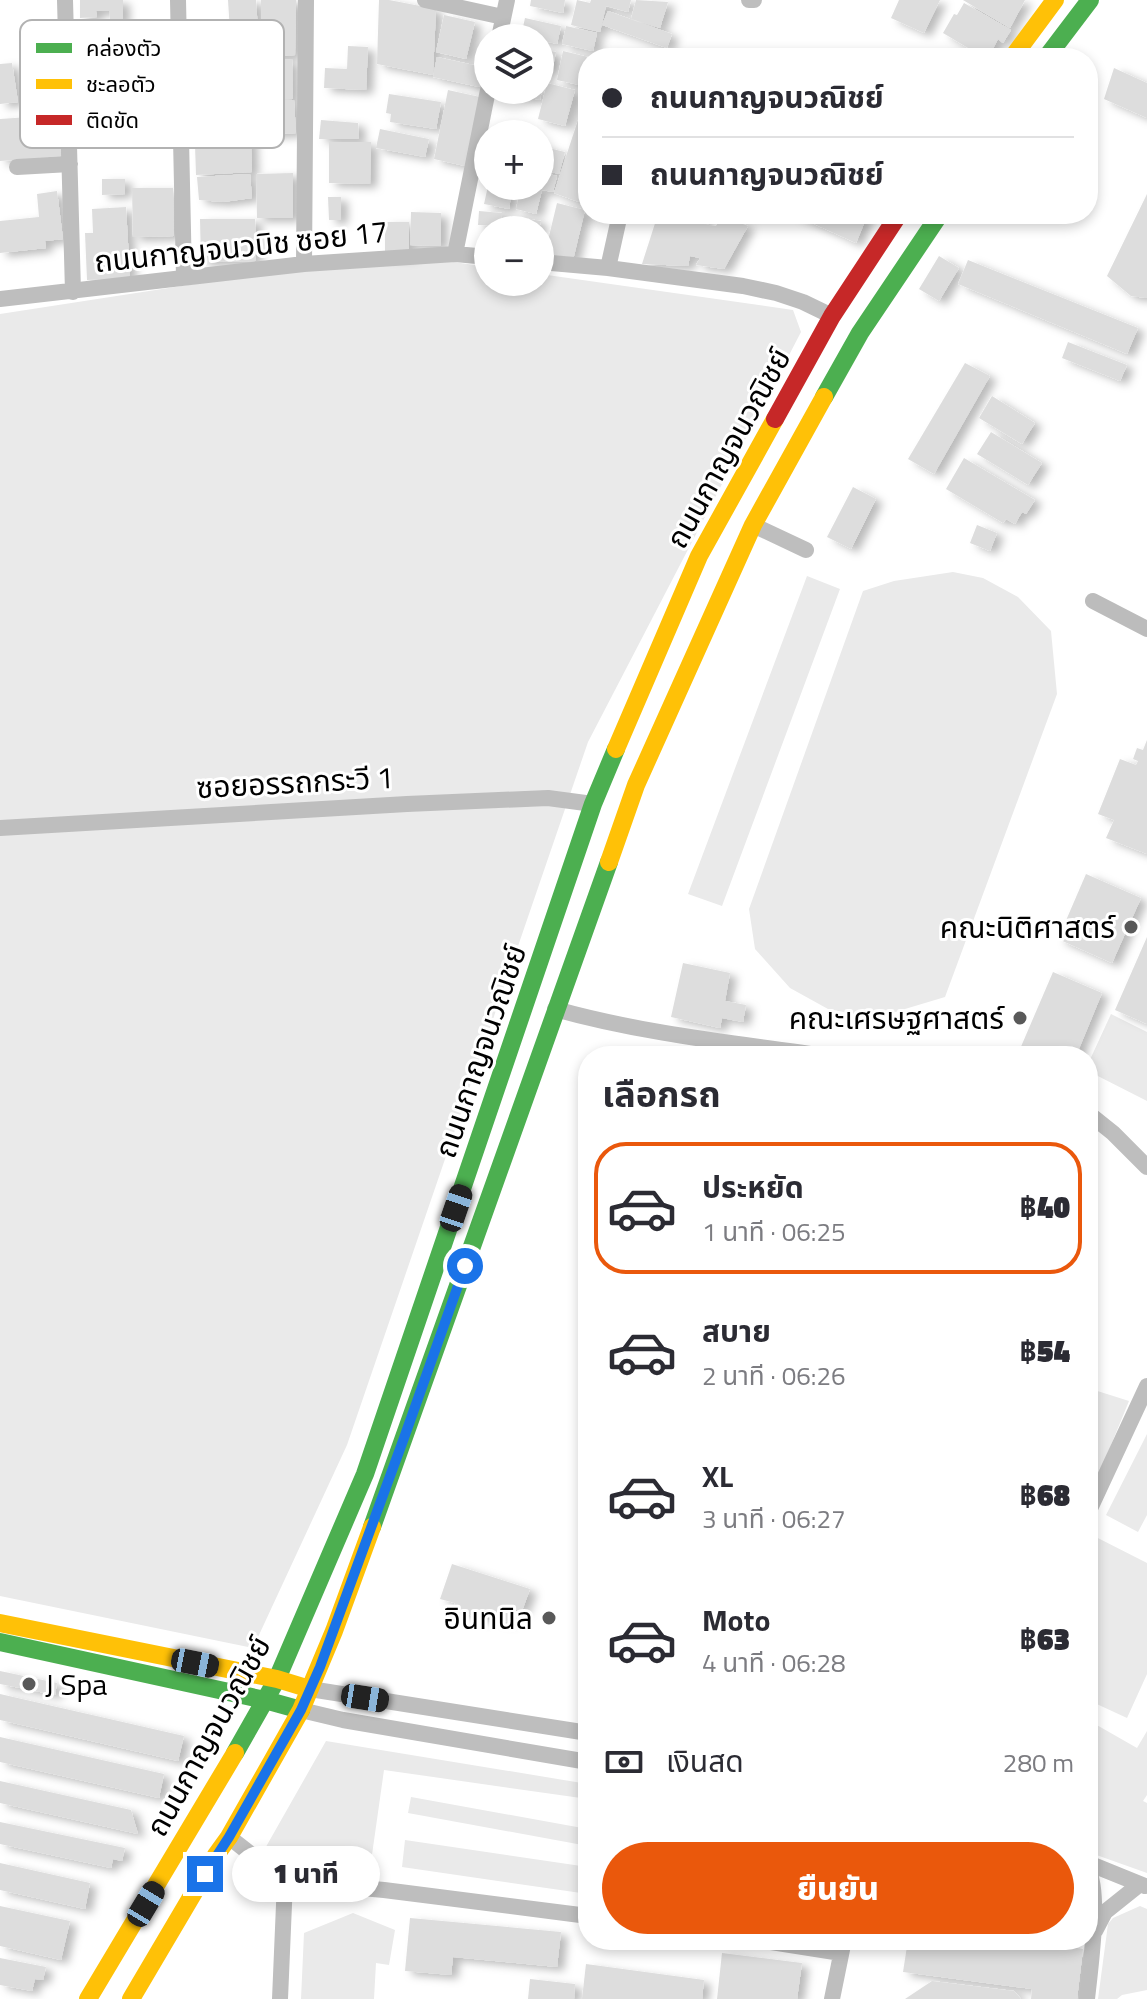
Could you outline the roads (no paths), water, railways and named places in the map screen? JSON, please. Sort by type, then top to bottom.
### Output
[{"type":"main road","points":[[1019,48],[1055,0]]},
{"type":"main road","points":[[1054,48],[1090,0]]},
{"type":"main road","name":"ถนนกาญจนวณิชย์","points":[[88,1999],[277,1679],[365,1474],[593,804],[662,640],[699,556],[832,316],[892,224]]},
{"type":"main road","name":"ถนนกาญจนวณิชย์","points":[[131,1999],[229,1837],[310,1689],[399,1453],[636,785],[753,525],[860,333],[933,224]]},
{"type":"main road","points":[[526,1001],[555,1009]]},
{"type":"main road","points":[[0,1623],[277,1679],[310,1689]]},
{"type":"main road","points":[[0,1642],[301,1710]]},
{"type":"street","points":[[65,0],[66,20]]},
{"type":"street","points":[[178,0],[178,20]]},
{"type":"street","points":[[304,264],[306,0]]},
{"type":"street","points":[[425,0],[505,8]]},
{"type":"street","points":[[455,254],[485,104]]},
{"type":"street","points":[[70,148],[73,292]]},
{"type":"street","points":[[181,148],[184,277]]},
{"type":"street","points":[[17,167],[70,164]]},
{"type":"street","points":[[608,268],[618,224]]},
{"type":"street","name":"ถนนกาญจนวนิช ซอย 17","points":[[0,299],[304,264],[455,254],[474,256]]},
{"type":"street","points":[[554,263],[743,286],[803,302],[832,316]]},
{"type":"street","points":[[753,525],[806,550]]},
{"type":"street","name":"ซอยอรรถกระวี 1","points":[[0,828],[548,798],[593,804]]},
{"type":"street","points":[[555,1009],[640,1030],[754,1046]]},
{"type":"street","points":[[1098,1121],[1146,1168]]},
{"type":"street","points":[[1098,1491],[1147,1386]]},
{"type":"street","points":[[310,1689],[578,1731]]},
{"type":"street","points":[[301,1710],[578,1760]]},
{"type":"street","points":[[229,1837],[285,1881],[578,1915]]},
{"type":"street","points":[[1098,1867],[1143,1885]]},
{"type":"street","points":[[280,1999],[285,1881]]},
{"type":"street","points":[[1098,1925],[1105,1912],[1143,1885]]},
{"type":"street","points":[[832,1999],[843,1950]]},
{"type":"street","points":[[1087,1999],[1092,1950]]},
{"type":"waterway","points":[[1093,601],[1147,629]]},
{"type":"place","name":"คณะนิติศาสตร์","points":[[1131,927]]},
{"type":"place","name":"คณะเศรษฐศาสตร์","points":[[1020,1018]]},
{"type":"place","name":"อินทนิล","points":[[549,1618]]},
{"type":"place","name":"J Spa","points":[[29,1684]]}]
